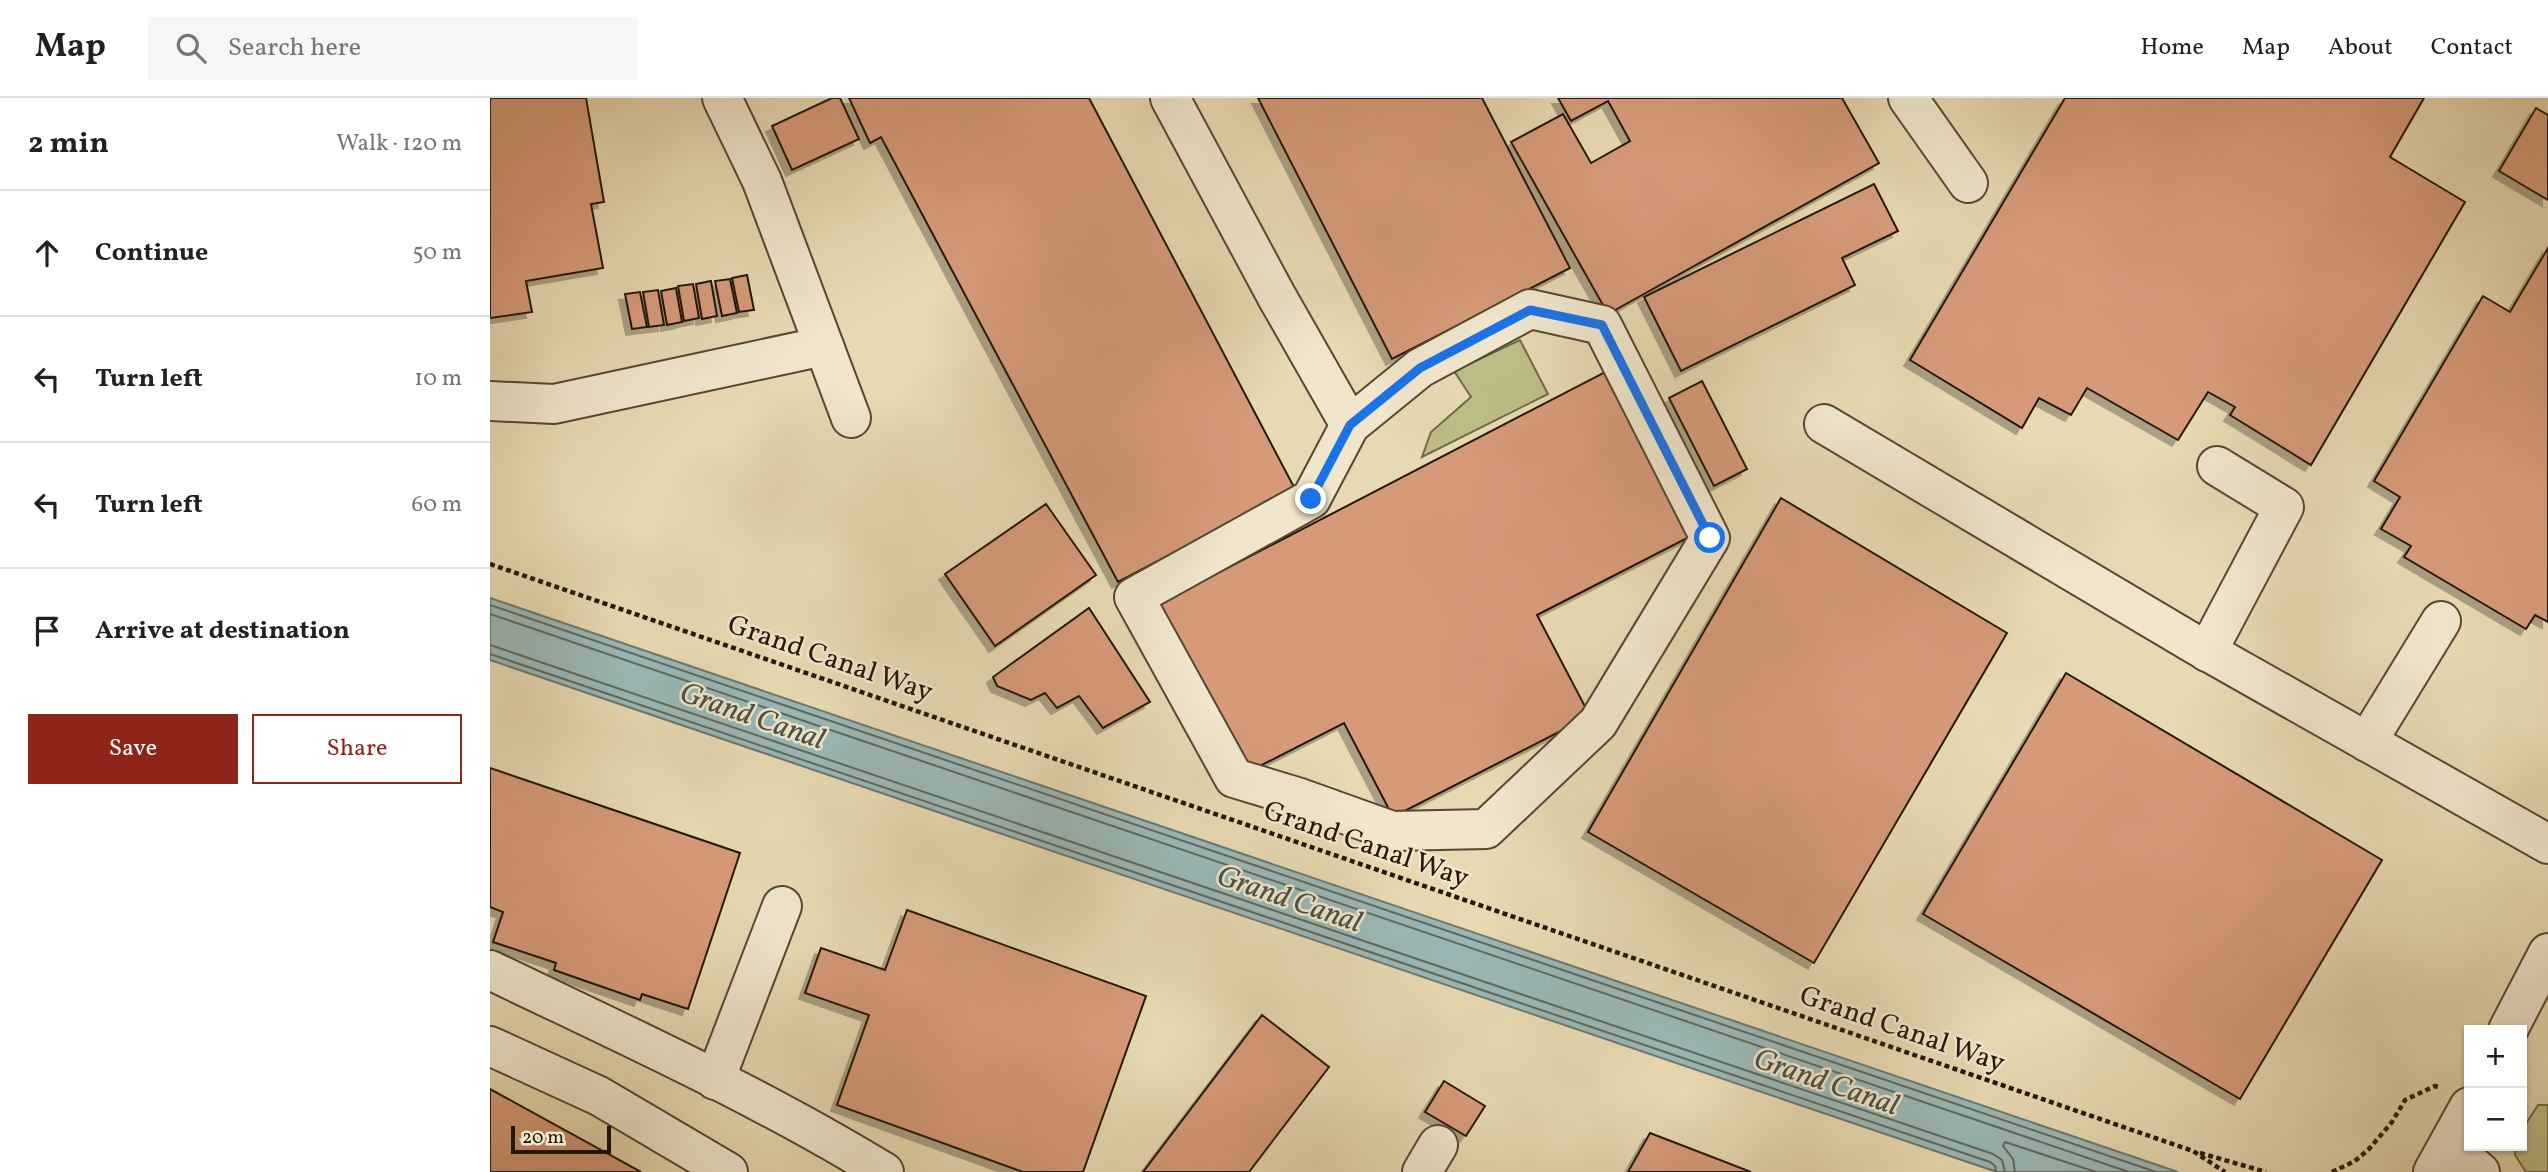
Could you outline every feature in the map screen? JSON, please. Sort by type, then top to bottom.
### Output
[{"type":"street","points":[[722,98],[762,181],[851,418]]},
{"type":"street","points":[[1170,98],[1277,297],[1350,425]]},
{"type":"street","points":[[1909,98],[1968,183]]},
{"type":"street","points":[[1530,310],[1602,325],[1710,538],[1598,723],[1486,829],[1392,831],[1234,778],[1134,597],[1311,499],[1350,425],[1420,368],[1530,310]]},
{"type":"street","points":[[490,401],[554,404],[824,346]]},
{"type":"street","points":[[1824,424],[2202,649],[2548,844]]},
{"type":"street","points":[[2202,649],[2284,507],[2217,466]]},
{"type":"street","points":[[2367,741],[2441,621]]},
{"type":"street","points":[[715,1080],[782,906]]},
{"type":"street","points":[[2511,1025],[2548,953]]},
{"type":"street","points":[[490,970],[819,1133],[884,1172]]},
{"type":"street","points":[[490,1046],[599,1096],[728,1172]]},
{"type":"street","points":[[2459,1099],[2441,1159],[2480,1172]]},
{"type":"path","name":"Grand Canal Way","points":[[490,564],[2193,1151],[2225,1172]]},
{"type":"path","points":[[2332,1172],[2355,1161],[2369,1149],[2392,1122],[2405,1100],[2435,1086],[2459,1099]]},
{"type":"path","points":[[2193,1151],[2266,1172]]},
{"type":"green space","points":[[1520,340],[1548,394],[1422,457],[1431,432],[1471,397],[1454,371]]},
{"type":"green space","points":[[2538,1105],[2548,1105],[2548,1172],[2526,1172],[2515,1155],[2515,1151],[2527,1151],[2527,1122]]},
{"type":"water","name":"Grand Canal","points":[[490,598],[2178,1172],[1997,1172],[490,660]]},
{"type":"building","points":[[490,98],[586,98],[604,202],[591,204],[603,268],[526,281],[532,312],[490,318]]},
{"type":"building","points":[[832,98],[840,98],[859,139],[792,170],[772,126]]},
{"type":"building","points":[[849,98],[1089,98],[1295,489],[1118,582],[881,137],[870,143]]},
{"type":"building","points":[[1258,98],[1482,98],[1570,268],[1392,359]]},
{"type":"building","points":[[1558,98],[1842,98],[1879,163],[1608,314],[1511,142],[1563,114],[1591,163],[1630,141],[1608,101],[1571,121]]},
{"type":"building","points":[[2065,98],[2424,98],[2390,157],[2465,202],[2311,465],[2230,415],[2235,407],[2208,392],[2178,440],[2087,388],[2071,415],[2039,398],[2022,428],[1910,360]]},
{"type":"building","points":[[2536,108],[2548,115],[2548,200],[2499,171]]},
{"type":"building","points":[[1874,184],[1898,231],[1842,258],[1855,285],[1681,371],[1644,297]]},
{"type":"building","points":[[2548,248],[2548,622],[2535,615],[2526,629],[2404,557],[2411,546],[2381,529],[2400,497],[2374,481],[2483,296],[2510,312]]},
{"type":"building","points":[[747,275],[754,310],[739,312],[732,278]]},
{"type":"building","points":[[730,279],[737,313],[722,316],[715,281]]},
{"type":"building","points":[[711,281],[717,316],[702,319],[696,284]]},
{"type":"building","points":[[693,284],[699,318],[684,321],[678,286]]},
{"type":"building","points":[[676,288],[682,322],[667,325],[661,291]]},
{"type":"building","points":[[658,290],[664,325],[649,327],[643,292]]},
{"type":"building","points":[[640,292],[647,327],[632,329],[625,294]]},
{"type":"building","points":[[1611,369],[1697,533],[1537,615],[1590,716],[1393,817],[1344,723],[1246,773],[1158,604]]},
{"type":"building","points":[[1702,381],[1747,469],[1714,486],[1669,398]]},
{"type":"building","points":[[1781,498],[2007,633],[1814,963],[1588,832]]},
{"type":"building","points":[[1046,504],[1096,575],[995,646],[945,574]]},
{"type":"building","points":[[1089,608],[1150,702],[1103,728],[1079,696],[1057,708],[1045,693],[1031,700],[997,686],[993,677]]},
{"type":"building","points":[[2066,673],[2382,860],[2240,1099],[1923,914]]},
{"type":"building","points":[[490,768],[740,853],[688,1009],[642,994],[640,1000],[554,970],[556,963],[493,942],[503,912],[490,907]]},
{"type":"building","points":[[907,910],[1146,996],[1083,1172],[1023,1172],[837,1105],[869,1015],[805,993],[821,948],[885,970]]},
{"type":"building","points":[[1262,1015],[1329,1067],[1249,1172],[1143,1172]]},
{"type":"building","points":[[1444,1081],[1485,1106],[1466,1136],[1425,1112]]},
{"type":"building","points":[[490,1089],[641,1172],[490,1172]]},
{"type":"building","points":[[1650,1133],[1751,1172],[1628,1172]]},
{"type":"route","points":[[1311,499],[1350,425],[1420,368],[1530,310],[1602,325],[1710,538]]}]
